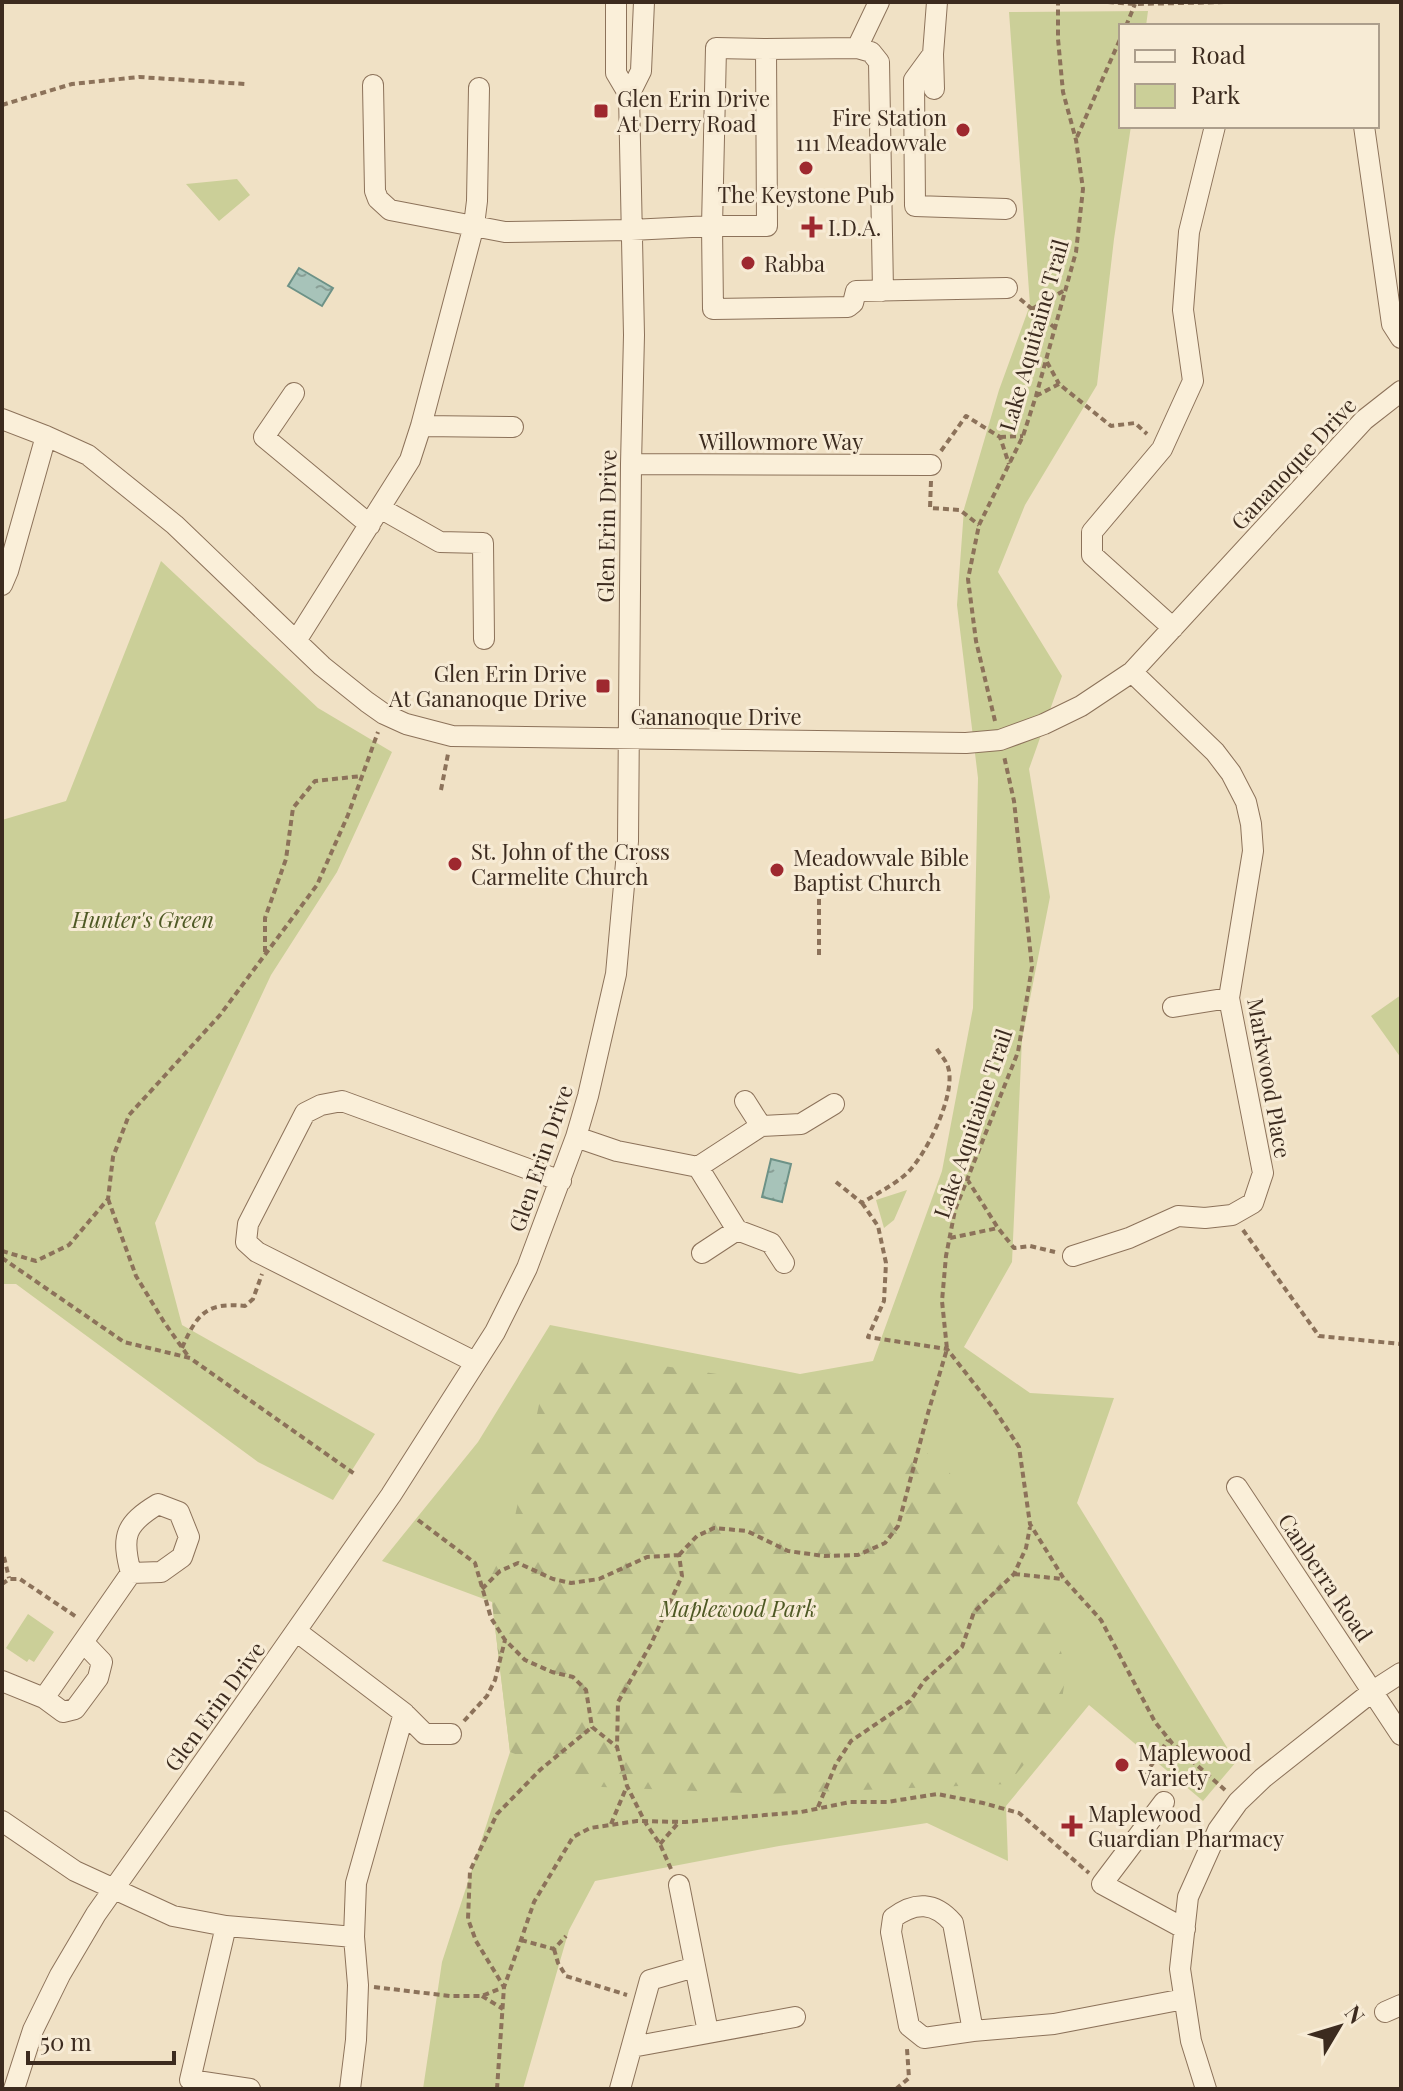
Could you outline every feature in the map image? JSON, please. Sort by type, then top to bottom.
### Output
[{"type":"street","name":"Glen Erin Drive","points":[[616,2],[616,73],[629,95]]},
{"type":"street","name":"Glen Erin Drive","points":[[14,2089],[33,2030],[60,1975],[96,1914],[391,1495],[495,1332],[527,1268],[576,1137],[616,974],[628,841],[634,335],[629,95],[641,71],[644,2]]},
{"type":"street","points":[[857,48],[879,2]]},
{"type":"street","points":[[934,89],[937,2]]},
{"type":"street","points":[[883,291],[879,62],[871,52],[857,48],[716,48],[713,309],[848,307],[853,303],[856,291],[883,291],[1007,288]]},
{"type":"street","points":[[373,85],[375,191],[385,208],[505,232],[767,226],[766,49]]},
{"type":"street","points":[[933,54],[914,80],[915,206],[1006,209]]},
{"type":"street","points":[[296,641],[410,460],[474,225],[479,88]]},
{"type":"street","points":[[1173,628],[1092,555],[1092,532],[1162,449],[1193,381],[1183,310],[1189,232],[1215,128]]},
{"type":"street","points":[[1364,128],[1392,324],[1401,338]]},
{"type":"street","name":"Gananoque Drive","points":[[2,419],[88,455],[175,525],[322,666],[384,714],[406,724],[452,736],[957,743],[1000,740],[1044,724],[1081,706],[1132,672],[1364,420],[1401,391]]},
{"type":"street","points":[[294,393],[264,437],[375,517],[440,542],[483,543],[484,639]]},
{"type":"street","points":[[421,426],[513,427]]},
{"type":"street","points":[[2,585],[46,436]]},
{"type":"street","name":"Willowmore Way","points":[[631,464],[931,465]]},
{"type":"street","name":"Markwood Place","points":[[1132,672],[1215,752],[1231,773],[1246,802],[1251,824],[1253,851],[1229,998],[1263,1173],[1253,1203],[1232,1215]]},
{"type":"street","points":[[1173,1007],[1229,998]]},
{"type":"street","points":[[475,1362],[257,1252],[246,1242],[248,1224],[305,1113],[321,1105],[342,1101],[561,1181]]},
{"type":"street","points":[[745,1101],[761,1126]]},
{"type":"street","points":[[576,1137],[617,1151],[698,1167],[761,1126],[801,1124],[834,1104]]},
{"type":"street","points":[[698,1167],[737,1230],[771,1243],[784,1263]]},
{"type":"street","points":[[1073,1256],[1129,1238],[1178,1216],[1205,1218],[1232,1215]]},
{"type":"street","points":[[702,1253],[737,1230]]},
{"type":"street","name":"Canberra Road","points":[[1237,1487],[1401,1735]]},
{"type":"street","points":[[44,1698],[131,1573]]},
{"type":"street","points":[[296,1631],[404,1713],[425,1734],[451,1734]]},
{"type":"street","points":[[2,1681],[44,1698],[63,1712],[75,1709],[98,1678],[102,1662],[88,1635]]},
{"type":"street","points":[[1206,2089],[1191,2041],[1180,1969],[1188,1897],[1218,1830],[1238,1802],[1263,1778],[1373,1691],[1401,1673]]},
{"type":"street","points":[[350,2089],[358,1985],[354,1937],[356,1883],[404,1713]]},
{"type":"street","points":[[1164,1802],[1102,1884],[1185,1929]]},
{"type":"street","points":[[2,1821],[75,1871],[173,1916],[226,1926],[354,1937]]},
{"type":"street","points":[[679,1885],[708,2032]]},
{"type":"street","points":[[973,2031],[953,1923],[942,1910],[928,1906],[903,1910],[893,1918],[891,1932],[909,2026],[924,2038],[1054,2024],[1184,1999]]},
{"type":"street","points":[[226,1926],[189,2085],[250,2089]]},
{"type":"street","points":[[620,2089],[650,1980],[695,1967]]},
{"type":"street","points":[[632,2047],[795,2017]]},
{"type":"path","name":"Lake Aquitaine Trail","points":[[679,1555],[697,1536],[714,1528],[747,1531],[788,1551],[824,1556],[858,1555],[885,1543],[898,1526],[947,1349],[942,1301],[946,1256],[955,1210],[1018,1052],[1032,967],[1014,801],[976,641],[968,579],[979,525],[1023,436],[1076,252],[1083,189],[1076,140],[1063,92],[1058,2]]},
{"type":"path","points":[[1108,2],[1229,2]]},
{"type":"path","points":[[1127,24],[1135,4]]},
{"type":"path","points":[[1076,140],[1119,42]]},
{"type":"path","points":[[2,105],[72,84],[139,77],[245,84]]},
{"type":"path","points":[[1007,288],[1055,328]]},
{"type":"path","points":[[1032,309],[1066,289]]},
{"type":"path","points":[[1046,360],[1059,384],[1111,426],[1135,423],[1162,449]]},
{"type":"path","points":[[1036,396],[1059,384]]},
{"type":"path","points":[[979,525],[960,510],[930,508],[931,465],[966,416],[1000,437],[1023,436]]},
{"type":"path","points":[[1000,437],[1009,464]]},
{"type":"path","points":[[356,1475],[190,1358],[136,1276],[108,1199],[113,1157],[129,1115],[220,1015],[317,885],[348,815],[384,714]]},
{"type":"path","points":[[441,790],[452,736]]},
{"type":"path","points":[[265,954],[265,918],[286,859],[293,808],[315,781],[362,776]]},
{"type":"path","points":[[819,882],[819,955]]},
{"type":"path","points":[[862,1203],[907,1174],[926,1149],[943,1110],[950,1082],[948,1067],[935,1046]]},
{"type":"path","points":[[967,1179],[1014,1248],[1030,1246],[1073,1256]]},
{"type":"path","points":[[818,1808],[836,1764],[851,1741],[910,1701],[925,1680],[962,1647],[974,1612],[1014,1574],[1026,1548],[1030,1524],[1019,1447],[947,1349],[868,1337],[884,1301],[886,1263],[878,1226],[862,1203],[836,1182]]},
{"type":"path","points":[[2,1251],[36,1261],[69,1245],[108,1199]]},
{"type":"path","points":[[1232,1215],[1319,1336],[1401,1344]]},
{"type":"path","points":[[950,1238],[998,1228]]},
{"type":"path","points":[[182,1348],[192,1324],[202,1313],[231,1304],[245,1306],[253,1299],[268,1257]]},
{"type":"path","points":[[2,1258],[124,1342],[190,1358]]},
{"type":"path","points":[[418,1520],[475,1563],[491,1618],[505,1640],[525,1660],[573,1677],[586,1690],[592,1727],[617,1747]]},
{"type":"path","points":[[1030,1524],[1064,1579],[1101,1620],[1155,1722],[1168,1739],[1238,1802]]},
{"type":"path","points":[[482,1589],[500,1571],[518,1563],[553,1579],[571,1583],[599,1579],[647,1557],[679,1555],[682,1576],[651,1644],[618,1702],[617,1747],[627,1786],[679,1885]]},
{"type":"path","points":[[4,1557],[9,1579]]},
{"type":"path","points":[[1014,1574],[1064,1579]]},
{"type":"path","points":[[2,1584],[9,1579],[20,1579],[88,1635]]},
{"type":"path","points":[[451,1734],[487,1696],[495,1680],[505,1640]]},
{"type":"path","points":[[504,1987],[476,1941],[468,1919],[470,1871],[497,1814],[540,1770],[592,1727]]},
{"type":"path","points":[[1145,1775],[1168,1739]]},
{"type":"path","points":[[611,1825],[627,1786]]},
{"type":"path","points":[[497,2089],[504,1987],[534,1902],[573,1837],[590,1828],[801,1812],[850,1802],[887,1802],[937,1794],[1019,1813],[1102,1884]]},
{"type":"path","points":[[660,1844],[679,1822]]},
{"type":"path","points":[[554,1949],[566,1936]]},
{"type":"path","points":[[521,1940],[554,1949]]},
{"type":"path","points":[[554,1949],[566,1976],[645,2001]]},
{"type":"path","points":[[358,1985],[450,1996],[482,1996],[504,1987]]},
{"type":"path","points":[[482,1996],[503,2009]]},
{"type":"path","points":[[896,2089],[909,2078],[906,2050],[924,2038]]},
{"type":"green space","name":"Maplewood Park","points":[[1148,11],[1146,24],[1119,24],[1119,128],[1131,128],[1097,385],[1025,505],[998,572],[1062,676],[1029,769],[1050,897],[1022,1039],[1012,1262],[964,1347],[1030,1393],[1114,1398],[1077,1503],[1236,1762],[1203,1801],[1089,1705],[1006,1806],[1008,1861],[927,1823],[779,1846],[595,1881],[569,1930],[523,2089],[423,2089],[442,1962],[510,1752],[492,1602],[382,1561],[478,1442],[550,1325],[800,1374],[873,1361],[942,1171],[973,1008],[978,778],[957,605],[964,509],[999,390],[1030,305],[1009,12]]},
{"type":"green space","points":[[237,179],[250,195],[219,221],[186,184]]},
{"type":"green space","name":"Hunter's Green","points":[[161,561],[318,708],[392,752],[337,872],[271,975],[155,1223],[182,1325],[375,1434],[333,1500],[258,1462],[16,1284],[2,1284],[2,820],[66,801]]},
{"type":"green space","points":[[1401,995],[1401,1058],[1371,1016]]},
{"type":"green space","points":[[907,1190],[894,1220],[884,1228],[876,1200]]},
{"type":"green space","points":[[570,1352],[717,1374],[836,1381],[947,1469],[1055,1628],[1066,1671],[1059,1722],[1008,1784],[765,1794],[602,1787],[510,1752],[492,1602],[486,1587],[511,1535],[543,1386]]},
{"type":"green space","points":[[28,1614],[54,1632],[34,1662],[29,1659],[27,1662],[6,1648]]},
{"type":"water","points":[[299,268],[333,288],[322,306],[288,286]]},
{"type":"water","points":[[771,1159],[791,1164],[782,1202],[762,1197]]},
{"type":"place","name":"Glen Erin Drive At Derry Road","points":[[601,111]]},
{"type":"place","name":"Fire Station 111 Meadowvale","points":[[963,130]]},
{"type":"place","name":"The Keystone Pub","points":[[806,168]]},
{"type":"place","name":"I.D.A.","points":[[812,227]]},
{"type":"place","name":"Rabba","points":[[748,263]]},
{"type":"place","name":"Glen Erin Drive At Gananoque Drive","points":[[603,686]]},
{"type":"place","name":"St. John of the Cross Carmelite Church","points":[[455,864]]},
{"type":"place","name":"Meadowvale Bible Baptist Church","points":[[777,870]]},
{"type":"place","name":"Maplewood Variety","points":[[1122,1765]]},
{"type":"place","name":"Maplewood Guardian Pharmacy","points":[[1072,1826]]}]
